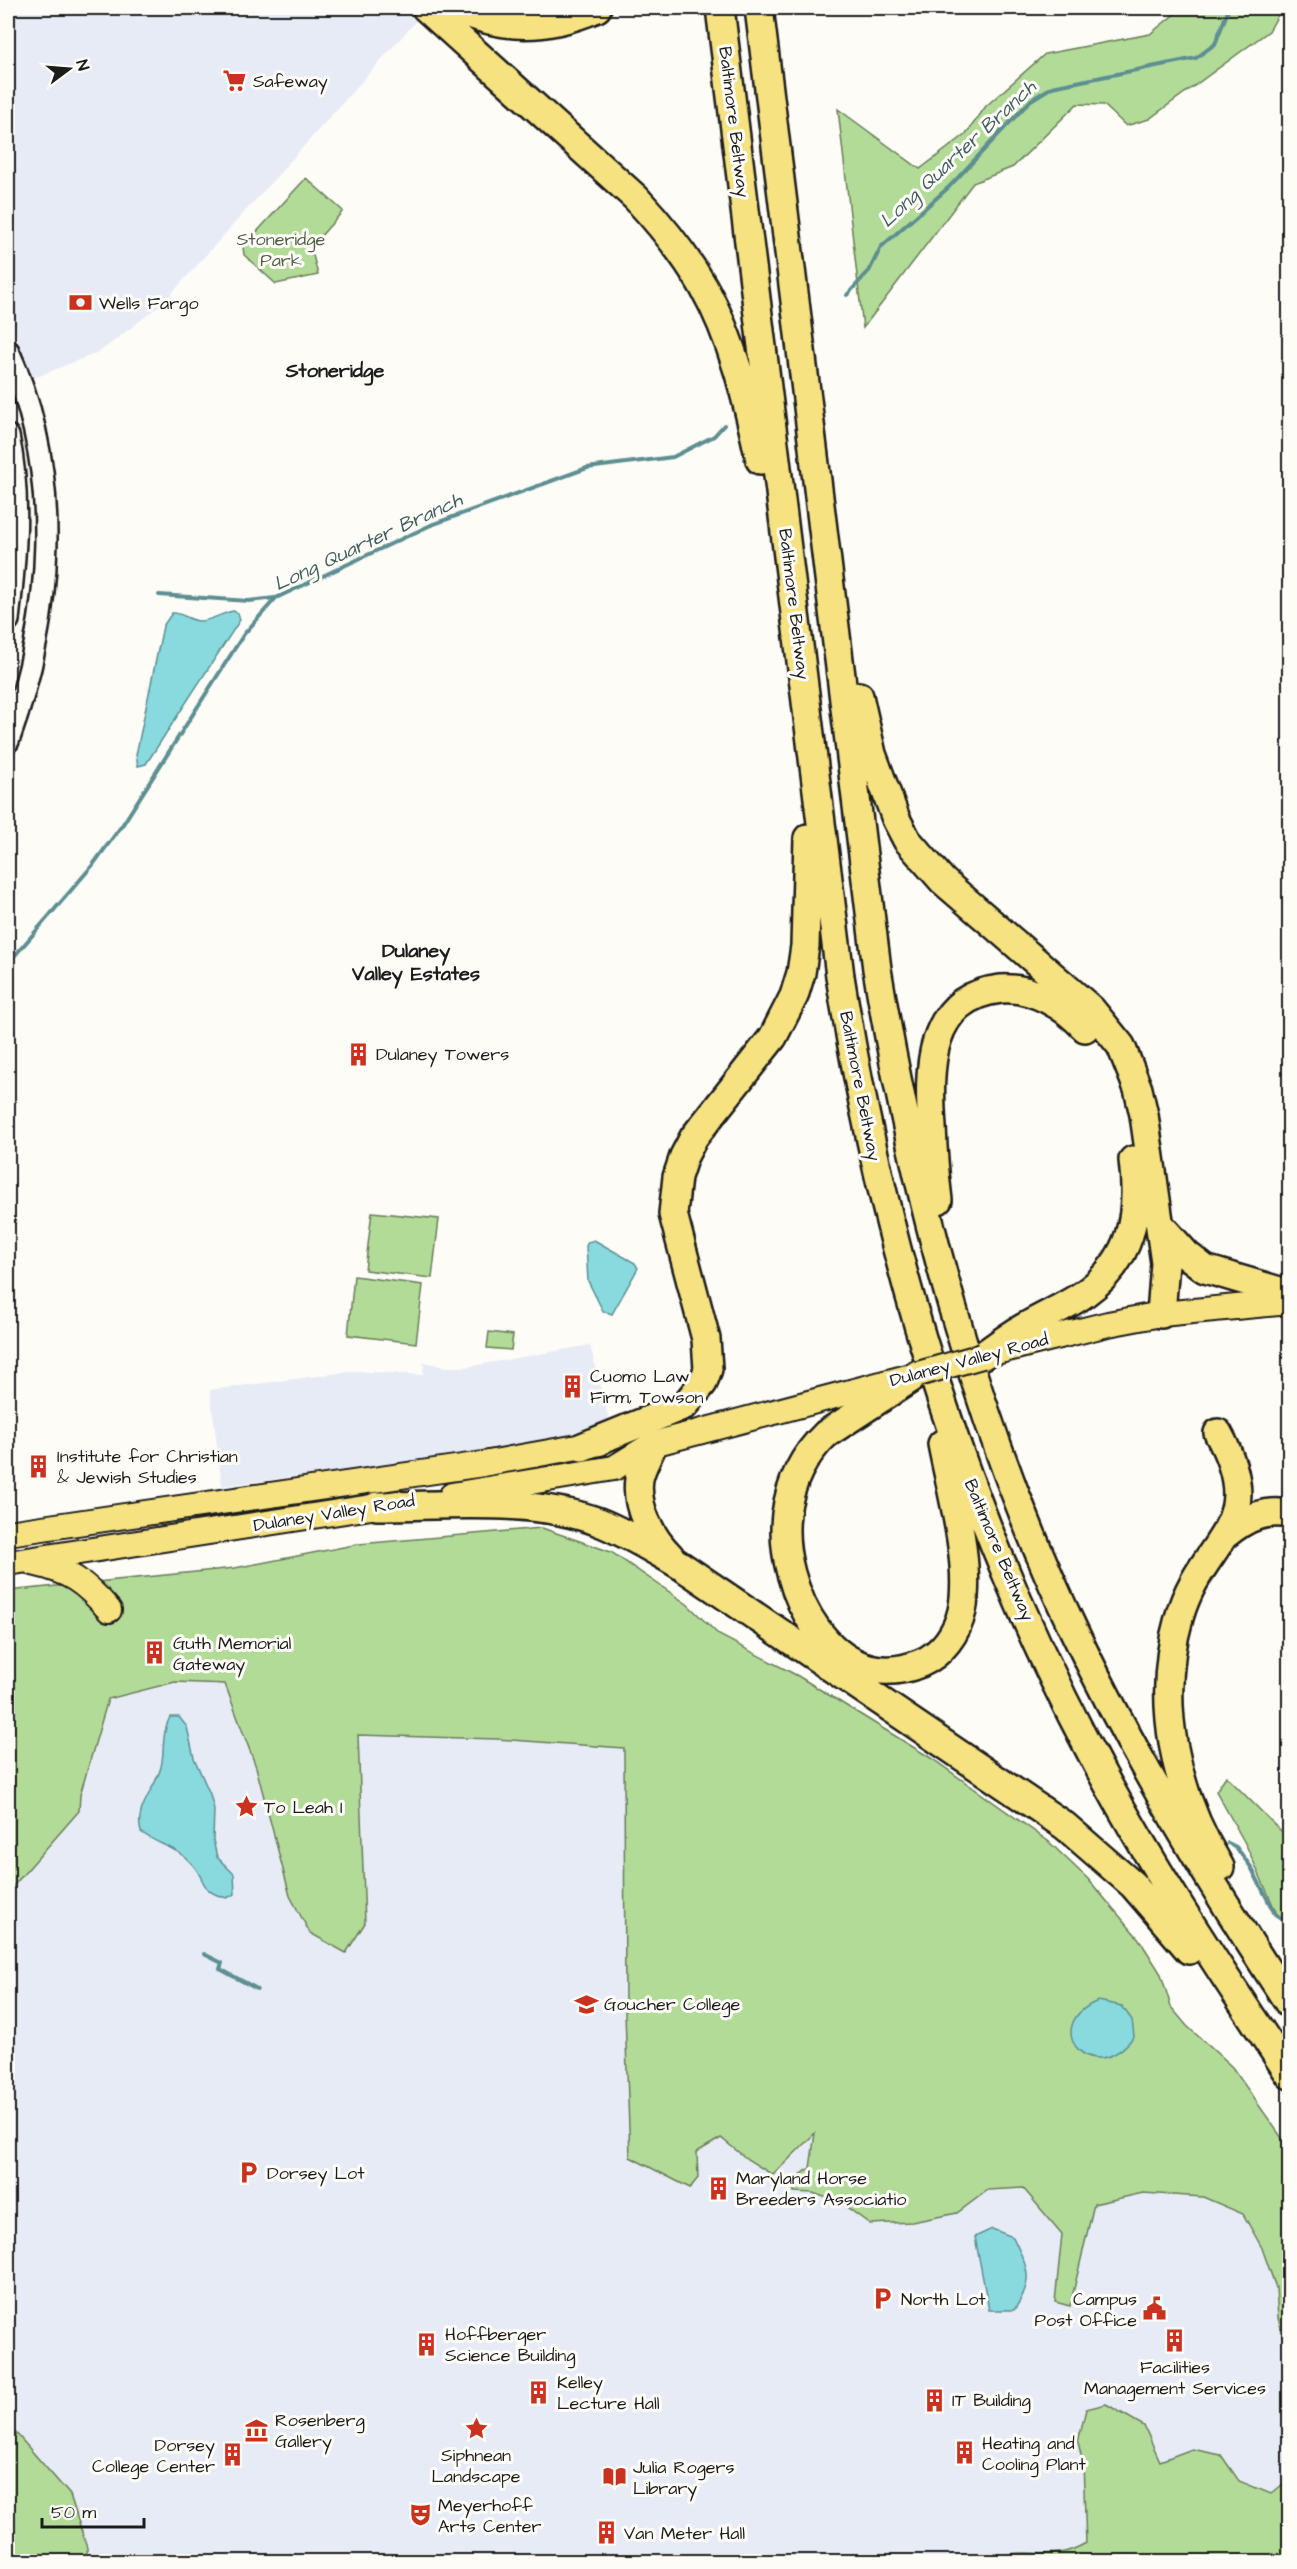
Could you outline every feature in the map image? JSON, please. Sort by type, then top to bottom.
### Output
[{"type":"highway","points":[[426,8],[636,198],[665,231],[704,287],[733,355],[748,404],[794,605]]},
{"type":"highway","points":[[454,8],[498,23],[524,26],[574,17],[597,8]]},
{"type":"highway","name":"Baltimore Beltway","points":[[720,8],[840,976],[856,1078],[893,1239],[948,1424],[1003,1565],[1087,1746],[1188,1920],[1290,2077]]},
{"type":"highway","name":"Baltimore Beltway","points":[[759,8],[877,969],[910,1146],[958,1329],[1010,1480],[1075,1633],[1167,1810],[1219,1898],[1290,2005]]},
{"type":"highway","points":[[766,8],[774,136]]},
{"type":"highway","points":[[805,388],[862,714],[872,753],[896,819],[907,840],[943,881],[1091,1009],[1120,1046],[1138,1089],[1160,1225],[1165,1263],[1161,1314]]},
{"type":"highway","points":[[582,1447],[685,1405],[696,1394],[708,1370],[706,1339],[673,1214],[674,1194],[684,1156],[694,1137],[773,1037],[786,1015],[801,973],[806,934],[808,874],[803,681]]},
{"type":"highway","points":[[958,1329],[936,1183],[930,1106],[931,1067],[936,1040],[953,1010],[979,993],[1008,988],[1040,996],[1060,1006],[1079,1021],[1106,1054],[1122,1091],[1136,1187],[1136,1210],[1118,1261],[1107,1274],[1082,1295],[1024,1336],[982,1356]]},
{"type":"highway","points":[[1160,1225],[1187,1255],[1205,1269],[1290,1294]]},
{"type":"highway","points":[[918,1374],[870,1395],[826,1434],[812,1449],[800,1468],[792,1487],[786,1514],[787,1559],[799,1600],[819,1632],[830,1643],[841,1653],[866,1667],[898,1669],[928,1660],[949,1640],[962,1610],[964,1593],[958,1526],[922,1342]]},
{"type":"highway","points":[[1218,1433],[1230,1454],[1238,1488],[1236,1510],[1226,1534],[1190,1589],[1179,1616],[1168,1675],[1171,1740],[1196,1819],[1213,1855],[1290,1981]]},
{"type":"highway","points":[[653,1444],[639,1478],[642,1511],[660,1545],[680,1565]]},
{"type":"highway","points":[[377,1506],[508,1505],[572,1514],[600,1523],[680,1565],[1065,1826],[1101,1856],[1133,1885],[1169,1924],[1290,2077]]},
{"type":"highway","points":[[1226,1534],[1241,1522],[1266,1512],[1290,1515]]},
{"type":"main road","points":[[8,351],[24,396],[34,436],[44,495],[46,525],[44,590],[40,622],[27,684],[8,741]]},
{"type":"main road","points":[[8,436],[16,491],[13,577],[8,620]]},
{"type":"main road","name":"Dulaney Valley Road","points":[[1024,1336],[1161,1314],[1290,1302]]},
{"type":"main road","name":"Dulaney Valley Road","points":[[918,1374],[982,1356]]},
{"type":"main road","name":"Dulaney Valley Road","points":[[8,1533],[433,1472],[610,1441],[653,1444],[870,1395]]},
{"type":"main road","name":"Dulaney Valley Road","points":[[15,1562],[487,1491],[614,1468],[653,1444]]},
{"type":"main road","points":[[15,1562],[50,1567],[74,1576],[92,1590],[109,1610]]},
{"type":"shaded area","points":[[8,8],[403,8],[417,20],[163,303],[101,351],[34,378],[8,317]]},
{"type":"shaded area","points":[[590,1345],[609,1420],[555,1439],[381,1466],[222,1486],[210,1390],[355,1371],[423,1375],[424,1362],[446,1367],[466,1367]]},
{"type":"shaded area","name":"Goucher College","points":[[359,1544],[1289,2189],[1289,2561],[8,2562],[8,1591],[235,1568]]},
{"type":"green space","points":[[1182,8],[1282,8],[1269,31],[1149,119],[1126,126],[1104,105],[1077,104],[1013,167],[973,183],[863,328],[838,109],[920,169],[966,134],[986,106],[1045,54],[1150,34]]},
{"type":"green space","name":"Stoneridge Park","points":[[306,178],[343,211],[311,247],[318,275],[276,284],[244,255],[243,247]]},
{"type":"green space","points":[[372,1212],[439,1219],[432,1278],[365,1270]]},
{"type":"green space","points":[[354,1276],[423,1285],[416,1343],[348,1335]]},
{"type":"green space","points":[[489,1332],[513,1335],[511,1350],[487,1348]]},
{"type":"green space","points":[[542,1528],[611,1552],[687,1604],[719,1635],[798,1676],[934,1760],[1048,1841],[1088,1879],[1139,1939],[1161,1974],[1171,2007],[1187,2026],[1232,2067],[1289,2148],[1289,2360],[1278,2318],[1276,2288],[1262,2248],[1243,2214],[1203,2197],[1143,2193],[1094,2204],[1070,2306],[1055,2302],[1062,2234],[1023,2188],[988,2190],[957,2213],[912,2222],[870,2224],[841,2203],[813,2193],[794,2192],[792,2181],[810,2168],[815,2133],[773,2175],[747,2159],[721,2138],[697,2152],[698,2178],[690,2188],[630,2157],[625,2013],[624,1748],[497,1739],[358,1735],[365,1923],[346,1953],[310,1933],[290,1896],[256,1767],[225,1684],[175,1682],[108,1699],[80,1795],[79,1811],[8,1892],[8,1591],[235,1568],[359,1544]]},
{"type":"green space","points":[[1226,1776],[1289,1839],[1289,1931],[1277,1914],[1246,1845],[1216,1791]]},
{"type":"green space","points":[[1106,2404],[1144,2426],[1160,2461],[1192,2449],[1221,2455],[1239,2481],[1271,2494],[1289,2479],[1289,2561],[986,2561],[1010,2554],[1065,2552],[1086,2543],[1083,2463],[1078,2442],[1086,2409]]},
{"type":"green space","points":[[8,2424],[70,2495],[87,2548],[87,2561],[8,2561]]},
{"type":"water","points":[[233,611],[238,613],[240,620],[146,764],[138,766],[136,755],[163,626],[172,613],[200,621]]},
{"type":"water","points":[[594,1240],[635,1263],[638,1268],[612,1314],[603,1311],[588,1281],[586,1246],[588,1242]]},
{"type":"water","points":[[170,1717],[179,1717],[187,1727],[194,1758],[210,1794],[214,1809],[213,1840],[217,1857],[234,1874],[235,1894],[227,1898],[207,1889],[197,1870],[186,1858],[141,1832],[140,1815],[161,1767],[165,1729]]},
{"type":"water","points":[[1098,2001],[1122,2006],[1132,2020],[1134,2036],[1118,2052],[1102,2058],[1089,2056],[1078,2049],[1072,2038],[1072,2025],[1080,2012]]},
{"type":"water","points":[[992,2229],[1013,2237],[1025,2266],[1027,2282],[1025,2290],[1014,2310],[989,2310],[975,2237]]},
{"type":"waterway","name":"Long Quarter Branch","points":[[847,295],[869,271],[881,247],[949,187],[1031,100],[1052,87],[1196,58],[1215,44],[1229,8]]},
{"type":"waterway","name":"Long Quarter Branch","points":[[11,960],[92,866],[123,824],[244,634],[276,598],[431,525],[587,468],[673,457],[714,436],[724,425]]},
{"type":"waterway","points":[[159,595],[249,601],[275,598]]},
{"type":"waterway","points":[[1228,1843],[1236,1847],[1251,1867],[1275,1914],[1290,1924]]},
{"type":"waterway","points":[[204,1954],[222,1963],[220,1969],[257,1989]]},
{"type":"waterway","points":[[1286,2555],[1290,2554]]},
{"type":"place","name":"Safeway","points":[[235,81]]},
{"type":"place","name":"Wells Fargo","points":[[81,303]]},
{"type":"place","name":"Dulaney Towers","points":[[358,1054]]},
{"type":"place","name":"Cuomo Law Firm, Towson","points":[[572,1386]]},
{"type":"place","name":"Institute for Christian & Jewish Studies","points":[[39,1466]]},
{"type":"place","name":"Guth Memorial Gateway","points":[[155,1653]]},
{"type":"place","name":"To Leah I","points":[[246,1807]]},
{"type":"place","name":"Goucher College","points":[[586,2004]]},
{"type":"place","name":"Dorsey Lot","points":[[249,2173]]},
{"type":"place","name":"Maryland Horse Breeders Associatio","points":[[718,2188]]},
{"type":"place","name":"North Lot","points":[[883,2299]]},
{"type":"place","name":"Campus Post Office","points":[[1155,2309]]},
{"type":"place","name":"Facilities Management Services","points":[[1175,2341]]},
{"type":"place","name":"Hoffberger Science Building","points":[[427,2344]]},
{"type":"place","name":"Kelley Lecture Hall","points":[[539,2392]]},
{"type":"place","name":"IT Building","points":[[934,2400]]},
{"type":"place","name":"Siphnean Landscape","points":[[476,2429]]},
{"type":"place","name":"Rosenberg Gallery","points":[[257,2430]]},
{"type":"place","name":"Heating and Cooling Plant","points":[[964,2453]]},
{"type":"place","name":"Dorsey College Center","points":[[233,2455]]},
{"type":"place","name":"Julia Rogers Library","points":[[615,2477]]},
{"type":"place","name":"Meyerhoff Arts Center","points":[[420,2515]]},
{"type":"place","name":"Van Meter Hall","points":[[606,2533]]},
{"type":"district","name":"Stoneridge","points":[[335,371]]},
{"type":"district","name":"Dulaney Valley Estates","points":[[416,962]]}]
